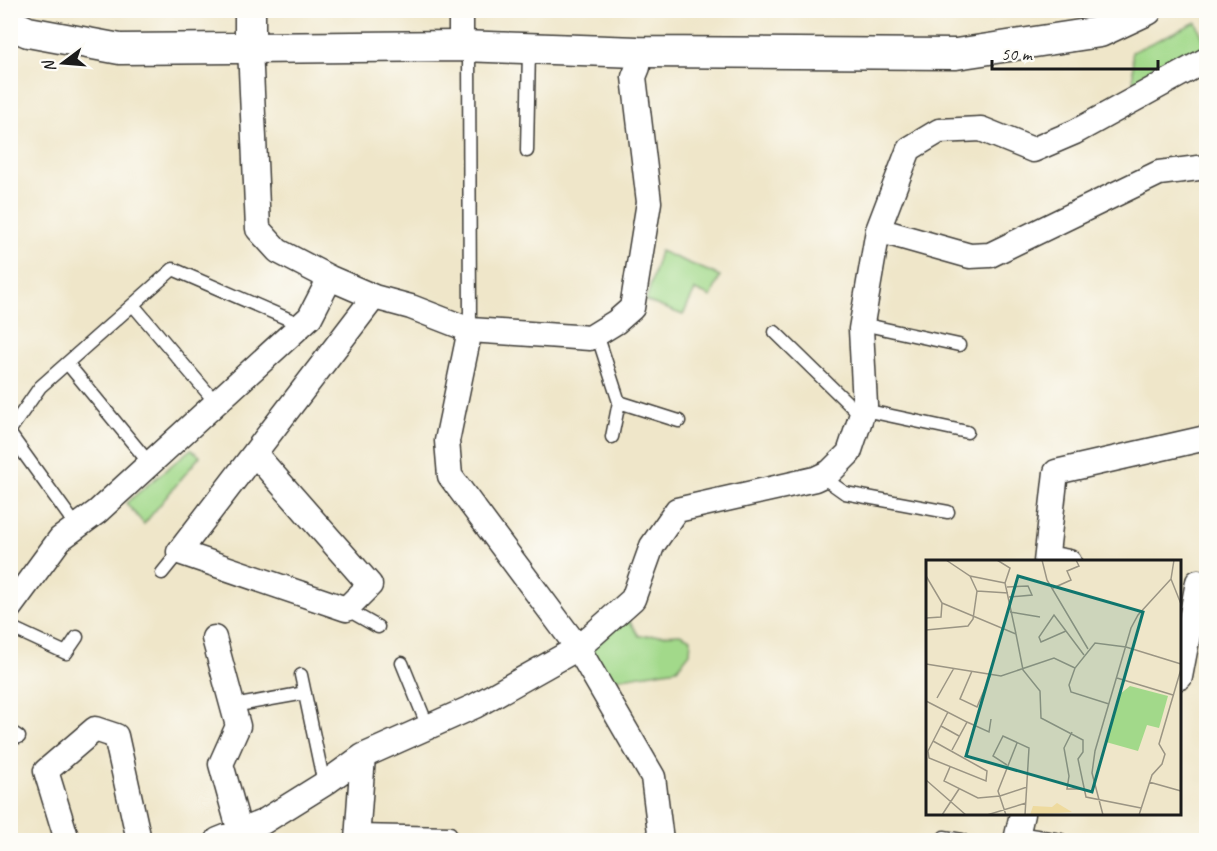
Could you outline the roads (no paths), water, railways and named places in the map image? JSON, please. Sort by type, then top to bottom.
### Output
[{"type":"street","points":[[250,10],[258,229],[278,251],[330,278],[374,297],[411,307],[470,330],[590,338],[632,309],[649,202],[634,77],[638,67],[638,52]]},
{"type":"street","points":[[461,10],[465,46]]},
{"type":"street","points":[[10,24],[28,32],[120,49],[250,46],[465,46],[638,52],[956,54],[1100,32],[1147,10]]},
{"type":"street","points":[[214,638],[238,726],[221,764],[229,836],[263,822],[324,784],[363,756],[475,706],[578,648],[633,599],[652,546],[677,510],[821,476],[830,471],[849,453],[862,413],[862,324],[878,230],[909,149],[939,131],[981,129],[1033,150],[1075,132],[1206,60]]},
{"type":"street","points":[[878,230],[970,256],[990,255],[1159,173],[1206,168]]},
{"type":"street","points":[[11,611],[60,539],[97,512],[302,325],[310,317],[330,278]]},
{"type":"street","points":[[255,454],[370,585],[346,609],[180,552],[374,297]]},
{"type":"street","points":[[470,330],[447,441],[450,476],[578,648],[653,777],[661,840]]},
{"type":"street","points":[[1054,560],[1056,472],[1206,438]]},
{"type":"street","points":[[1181,665],[1195,581]]},
{"type":"street","points":[[67,840],[46,771],[95,729],[116,736],[139,840]]},
{"type":"street","points":[[358,836],[363,756]]},
{"type":"lane","points":[[465,46],[470,330]]},
{"type":"lane","points":[[527,151],[529,49]]},
{"type":"lane","points":[[77,526],[10,432],[40,387],[173,269],[302,325]]},
{"type":"lane","points":[[133,305],[217,404]]},
{"type":"lane","points":[[862,324],[959,345]]},
{"type":"lane","points":[[775,332],[862,413],[967,432]]},
{"type":"lane","points":[[597,334],[619,402],[612,437]]},
{"type":"lane","points":[[67,363],[150,464]]},
{"type":"lane","points":[[619,402],[679,422]]},
{"type":"lane","points":[[821,476],[845,492],[948,512]]},
{"type":"lane","points":[[162,573],[180,552]]},
{"type":"lane","points":[[346,609],[378,627]]},
{"type":"lane","points":[[11,611],[66,652],[77,637]]},
{"type":"lane","points":[[402,663],[428,727]]},
{"type":"lane","points":[[301,675],[324,784]]},
{"type":"lane","points":[[233,706],[305,693]]},
{"type":"lane","points":[[1019,829],[1061,840]]},
{"type":"lane","points":[[358,836],[450,833]]},
{"type":"lane","points":[[944,837],[962,840]]}]
